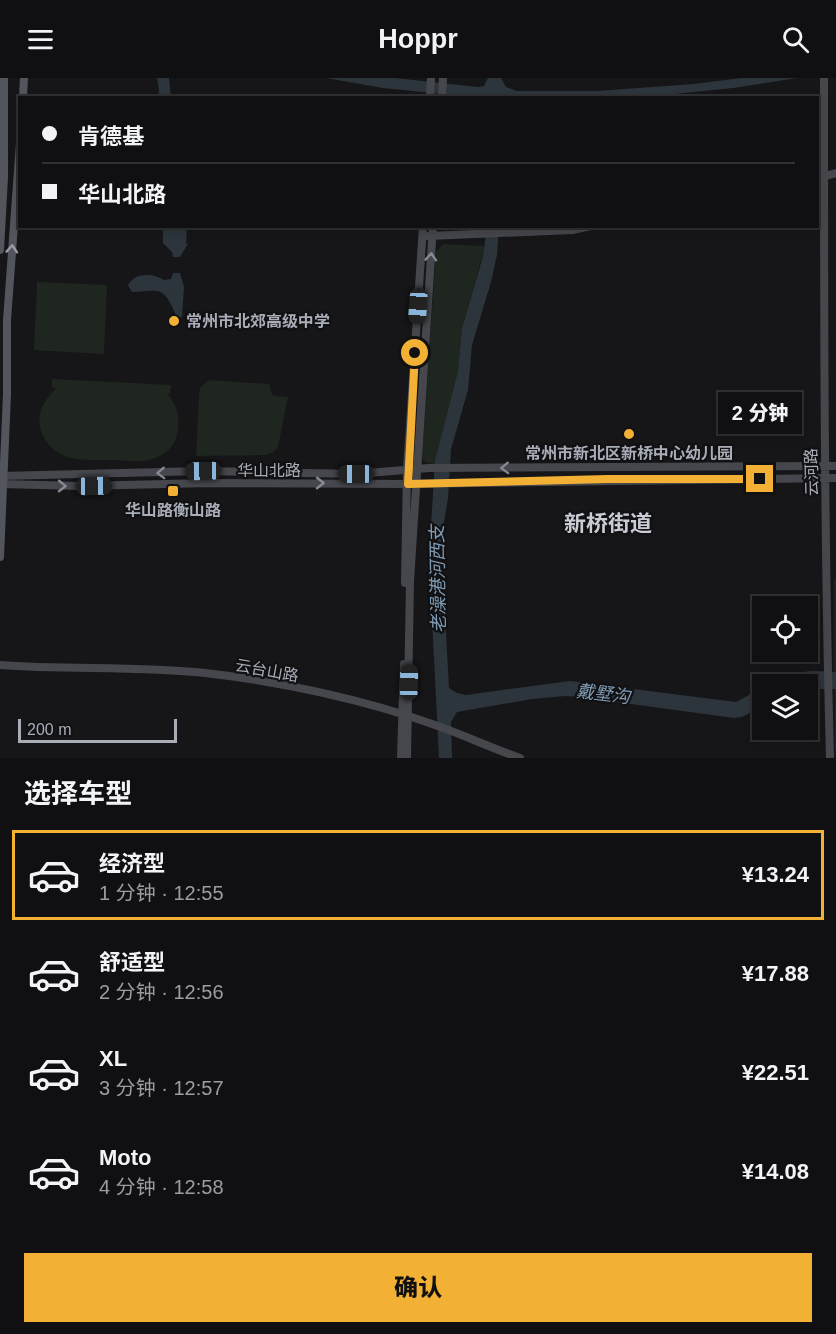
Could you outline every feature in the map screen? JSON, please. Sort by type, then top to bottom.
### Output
[{"type":"main road","points":[[0,250],[4,177],[4,78]]},
{"type":"main road","points":[[23,96],[24,78]]},
{"type":"main road","points":[[0,557],[7,394],[7,320],[18,170]]},
{"type":"street","points":[[430,96],[431,78]]},
{"type":"street","points":[[442,96],[443,78]]},
{"type":"street","name":"云河路","points":[[824,78],[821,178],[830,758]]},
{"type":"street","points":[[821,178],[836,172]]},
{"type":"street","points":[[821,178],[836,177]]},
{"type":"street","points":[[407,758],[405,716],[407,470],[423,228]]},
{"type":"street","points":[[401,758],[433,228]]},
{"type":"street","points":[[422,236],[582,228]]},
{"type":"street","points":[[824,466],[836,466]]},
{"type":"street","name":"华山北路","points":[[2,480],[203,471],[356,474],[429,468],[824,466]]},
{"type":"street","points":[[824,478],[836,477]]},
{"type":"street","name":"华山北路","points":[[2,480],[81,486],[824,478]]},
{"type":"street","name":"云台山路","points":[[0,665],[204,673],[329,695],[434,725],[520,758]]},
{"type":"shaded area","points":[[443,244],[485,246],[462,328],[458,371],[435,464],[427,463],[422,458],[436,252]]},
{"type":"shaded area","points":[[37,282],[107,285],[104,354],[34,350]]},
{"type":"shaded area","points":[[52,379],[171,385],[170,394],[168,394],[178,414],[174,443],[163,454],[145,461],[87,460],[64,456],[46,441],[40,426],[39,418],[42,407],[56,388],[52,387]]},
{"type":"shaded area","points":[[209,380],[269,384],[273,396],[288,397],[278,447],[273,452],[267,455],[196,456],[200,388]]},
{"type":"shaded area","points":[[834,579],[836,579],[836,751],[835,751]]},
{"type":"water","points":[[157,78],[169,78],[171,96],[158,96]]},
{"type":"water","points":[[326,78],[395,78],[478,87],[484,86],[488,78],[501,78],[506,87],[517,91],[597,91],[742,78],[797,78],[733,88],[655,96],[461,96],[383,88]]},
{"type":"water","points":[[163,228],[187,228],[186,244],[188,244],[180,257],[173,257],[172,252],[163,243]]},
{"type":"water","points":[[487,228],[499,228],[497,255],[491,282],[472,345],[468,390],[451,449],[448,498],[442,534],[449,688],[466,695],[570,681],[736,702],[752,693],[752,712],[734,718],[580,697],[532,699],[457,712],[451,722],[452,758],[439,758],[429,558],[435,461],[458,371],[462,328],[483,256]]},
{"type":"water","points":[[173,273],[180,273],[184,287],[182,317],[177,317],[161,292],[132,292],[128,285],[140,276],[150,275],[164,280],[171,279]]},
{"type":"water","points":[[836,672],[836,689],[818,689],[818,674],[794,674]]},
{"type":"place","name":"常州市北郊高级中学","points":[[174,321]]},
{"type":"place","name":"常州市新北区新桥中心幼儿园","points":[[629,434]]},
{"type":"place","name":"华山路衡山路","points":[[173,491]]},
{"type":"district","name":"新桥街道","points":[[608,523]]},
{"type":"route","points":[[415,353],[408,484],[608,479],[760,479]]},
{"type":"water label","name":"老澡港河西支","points":[[438,579]]},
{"type":"water label","name":"戴墅沟","points":[[603,694]]}]
